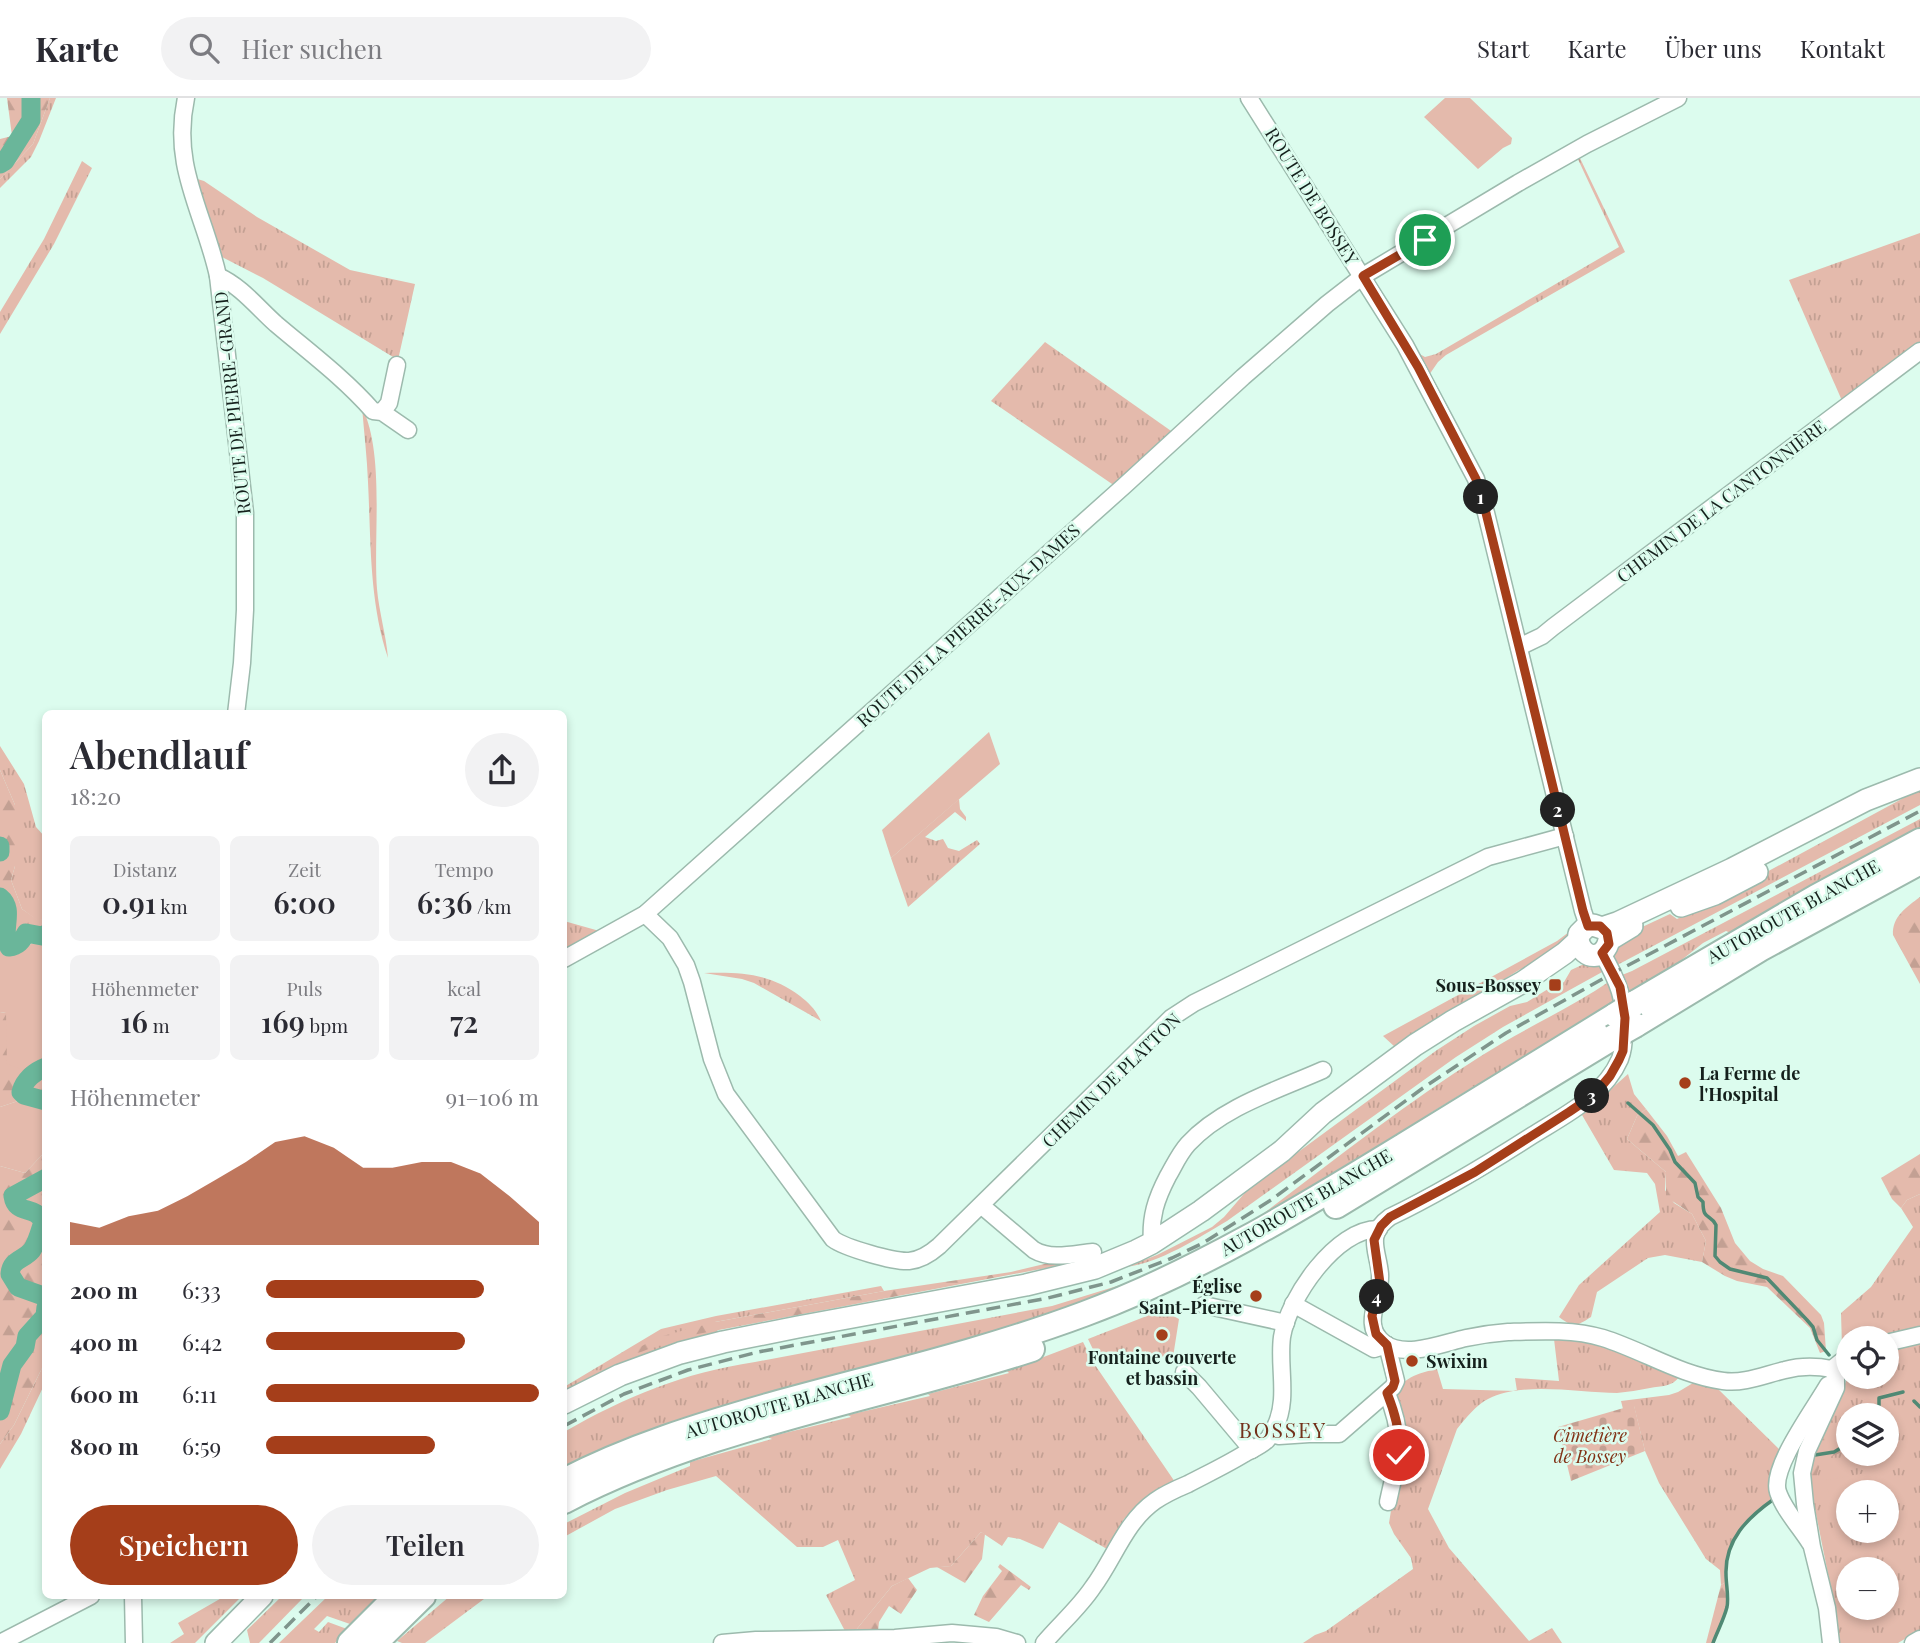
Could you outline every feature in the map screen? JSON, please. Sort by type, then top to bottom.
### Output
[{"type":"highway","name":"AUTOROUTE BLANCHE","points":[[567,1500],[687,1449],[982,1366],[1088,1329],[1156,1301],[1246,1256],[1336,1206],[1816,897],[1920,841]]},
{"type":"highway","name":"AUTOROUTE BLANCHE","points":[[567,1480],[624,1454],[708,1424],[1026,1334],[1087,1313],[1154,1285],[1203,1262],[1295,1212],[1625,1020],[1920,862]]},
{"type":"highway","points":[[350,1643],[394,1599]]},
{"type":"highway","points":[[375,1643],[420,1599]]},
{"type":"main road","points":[[567,1402],[620,1375],[680,1353],[784,1330],[1062,1277],[1096,1268],[1152,1243],[1201,1211],[1282,1151],[1323,1113],[1444,1026],[1523,982],[1565,953],[1594,940],[1617,923],[1732,869],[1866,800],[1920,779]]},
{"type":"main road","points":[[216,1643],[259,1599]]},
{"type":"street","name":"ROUTE DE PIERRE-GRAND","points":[[186,98],[182,130],[185,167],[218,276],[245,513],[246,610],[236,710]]},
{"type":"street","name":"ROUTE DE BOSSEY","points":[[1250,98],[1418,367],[1476,479],[1565,836],[1594,940],[1620,987],[1625,1018],[1623,1051],[1610,1076],[1594,1095],[1475,1172],[1390,1217],[1376,1236],[1363,1230],[1338,1247],[1311,1275],[1293,1304],[1286,1323],[1281,1349],[1283,1381],[1280,1414],[1271,1434]]},
{"type":"street","name":"ROUTE DE LA PIERRE-AUX-DAMES","points":[[567,957],[645,914],[1327,303],[1363,276],[1554,162],[1678,98]]},
{"type":"street","points":[[218,276],[236,287],[377,411],[408,430]]},
{"type":"street","name":"CHEMIN DE LA CANTONNIÈRE","points":[[1519,647],[1548,631],[1920,351]]},
{"type":"street","points":[[377,411],[389,403],[397,365]]},
{"type":"street","name":"CHEMIN DE PLATTON","points":[[645,914],[670,938],[686,965],[712,1059],[726,1094],[833,1240],[876,1255],[914,1260],[939,1246],[1171,1018],[1183,1010],[1488,856],[1565,836]]},
{"type":"street","points":[[1152,1243],[1154,1204],[1187,1145],[1231,1112],[1324,1070]]},
{"type":"street","points":[[982,1206],[1041,1255],[1093,1252]]},
{"type":"street","points":[[1376,1236],[1380,1283],[1372,1322],[1376,1334],[1387,1345],[1406,1350],[1492,1334],[1573,1333],[1604,1338],[1686,1372],[1721,1381],[1741,1381],[1801,1367],[1832,1369]]},
{"type":"street","points":[[1293,1304],[1374,1349],[1387,1345]]},
{"type":"street","points":[[1204,1305],[1286,1323]]},
{"type":"street","points":[[1899,1340],[1920,1335]]},
{"type":"street","points":[[1044,1643],[1085,1599],[1108,1566],[1128,1529],[1143,1510],[1167,1494],[1264,1443],[1271,1434],[1339,1434],[1387,1393],[1395,1381],[1387,1345]]},
{"type":"street","points":[[1812,1547],[1778,1491],[1777,1477],[1783,1461],[1836,1366]]},
{"type":"street","points":[[1831,1643],[1827,1608],[1812,1547],[1802,1473],[1807,1451],[1836,1388],[1832,1369]]},
{"type":"street","points":[[1184,1372],[1252,1450]]},
{"type":"street","points":[[1387,1393],[1394,1410],[1400,1441],[1388,1502]]},
{"type":"street","points":[[0,1643],[84,1599]]},
{"type":"street","points":[[132,1599],[134,1643]]},
{"type":"street","points":[[722,1643],[895,1638],[952,1633],[996,1637],[1017,1643]]},
{"type":"street","points":[[1913,1643],[1920,1639]]},
{"type":"green space","points":[[7,98],[50,98],[33,144],[0,179],[0,139],[12,136]]},
{"type":"green space","points":[[50,98],[56,98],[31,157],[0,188],[0,179],[33,144]]},
{"type":"green space","points":[[1445,98],[1470,98],[1512,138],[1511,144],[1478,169],[1424,117]]},
{"type":"green space","points":[[1578,154],[1625,252],[1446,355],[1429,375],[1416,352],[1425,357],[1436,354],[1619,247],[1576,155]]},
{"type":"green space","points":[[82,161],[92,168],[54,244],[0,334],[0,312],[44,239]]},
{"type":"green space","points":[[194,178],[204,181],[257,217],[350,270],[415,284],[398,360],[263,278],[222,257]]},
{"type":"green space","points":[[1920,233],[1920,344],[1843,403],[1789,280]]},
{"type":"green space","points":[[1045,342],[1174,433],[1115,486],[991,401]]},
{"type":"green space","points":[[362,407],[369,426],[376,471],[377,589],[388,658],[374,593]]},
{"type":"green space","points":[[989,732],[1000,764],[891,858],[882,830]]},
{"type":"green space","points":[[0,746],[24,784],[36,827],[42,834],[42,919],[38,921],[22,909],[11,880],[15,866],[15,805],[0,770]]},
{"type":"green space","points":[[0,770],[15,805],[15,866],[11,880],[22,909],[38,920],[42,919],[42,939],[3,956],[0,950]]},
{"type":"green space","points":[[1920,789],[1920,805],[1617,965],[1612,954],[1625,935],[1670,914],[1677,919],[1704,906]]},
{"type":"green space","points":[[959,799],[966,821],[955,812],[925,837],[936,841],[943,839],[948,848],[959,851],[977,840],[980,844],[908,907],[891,858]]},
{"type":"green space","points":[[1920,819],[1920,829],[1731,933],[1726,931],[1703,943],[1674,966],[1629,992],[1622,975]]},
{"type":"green space","points":[[1920,897],[1920,984],[1893,935],[1893,928],[1905,908]]},
{"type":"green space","points":[[567,922],[603,932],[567,952]]},
{"type":"green space","points":[[1577,926],[1568,940],[1535,963],[1485,991],[1352,1081],[1395,1047],[1383,1036],[1557,941]]},
{"type":"green space","points":[[42,939],[42,1057],[23,1070],[7,1064],[6,1013],[0,1012],[0,950],[4,956]]},
{"type":"green space","points":[[1584,964],[1598,966],[1604,971],[1503,1027],[1456,1057],[1227,1221],[1152,1261],[1126,1267],[1157,1255],[1212,1227],[1249,1188],[1437,1050],[1510,1006],[1527,1002],[1564,982],[1571,970]]},
{"type":"green space","points":[[704,973],[766,978],[800,996],[815,1010],[821,1021],[754,983]]},
{"type":"green space","points":[[1610,981],[1615,1001],[1432,1112],[1337,1177],[1247,1226],[1421,1096],[1497,1046]]},
{"type":"green space","points":[[0,1012],[6,1013],[42,1056],[42,1106],[21,1100],[0,1107]]},
{"type":"green space","points":[[1628,1074],[1634,1094],[1646,1109],[1637,1116],[1627,1139],[1666,1172],[1665,1190],[1674,1203],[1692,1214],[1706,1241],[1702,1262],[1665,1255],[1648,1258],[1597,1292],[1591,1317],[1578,1324],[1571,1324],[1559,1317],[1579,1285],[1660,1212],[1655,1184],[1647,1173],[1614,1170],[1582,1115]]},
{"type":"green space","points":[[21,1100],[42,1106],[42,1155],[25,1173],[0,1166],[0,1107]]},
{"type":"green space","points":[[1646,1109],[1667,1136],[1678,1156],[1686,1152],[1721,1208],[1735,1243],[1750,1261],[1783,1276],[1821,1315],[1826,1351],[1820,1353],[1810,1328],[1767,1287],[1737,1281],[1702,1262],[1706,1241],[1692,1214],[1666,1197],[1666,1172],[1627,1139],[1637,1116]]},
{"type":"green space","points":[[1920,1154],[1920,1194],[1907,1200],[1901,1208],[1892,1199],[1881,1178]]},
{"type":"green space","points":[[42,1155],[42,1368],[14,1425],[0,1444],[0,1166],[25,1173]]},
{"type":"green space","points":[[1920,1194],[1920,1329],[1899,1335],[1899,1326],[1841,1326],[1841,1313],[1871,1287],[1913,1227],[1901,1208],[1907,1200]]},
{"type":"green space","points":[[1061,1260],[1062,1265],[687,1336],[618,1361],[617,1359],[659,1337],[715,1322],[884,1291],[1011,1272]]},
{"type":"green space","points":[[1156,1274],[1046,1319],[753,1397],[616,1444],[567,1466],[567,1430],[610,1407],[680,1379],[729,1367],[1052,1306]]},
{"type":"green space","points":[[881,1286],[884,1291],[715,1322],[718,1333],[676,1344],[617,1366],[567,1392],[567,1385],[661,1329],[716,1316]]},
{"type":"green space","points":[[1162,1310],[1179,1319],[1173,1357],[1151,1356],[1145,1351],[1142,1359],[1135,1351],[1100,1364],[1088,1339]]},
{"type":"green space","points":[[1554,1339],[1601,1344],[1679,1377],[1666,1386],[1617,1393],[1551,1389],[1517,1391],[1515,1378],[1559,1381]]},
{"type":"green space","points":[[1920,1341],[1920,1630],[1898,1643],[1840,1643],[1837,1620],[1899,1620],[1899,1557],[1836,1557],[1836,1614],[1811,1489],[1811,1472],[1814,1455],[1836,1405],[1836,1466],[1899,1466],[1899,1403],[1837,1403],[1843,1389],[1899,1389],[1899,1348]]},
{"type":"green space","points":[[1083,1342],[1093,1362],[1175,1482],[1145,1498],[1124,1519],[1107,1549],[1059,1522],[1043,1549],[1008,1537],[1002,1546],[981,1532],[951,1566],[930,1568],[892,1586],[856,1630],[845,1631],[826,1595],[855,1580],[838,1540],[823,1547],[797,1547],[716,1476],[615,1509],[567,1535],[567,1522],[625,1493],[690,1466],[690,1462],[772,1439],[768,1437],[1009,1373],[1007,1371]]},
{"type":"green space","points":[[42,1368],[42,1389],[21,1434],[0,1469],[0,1444],[14,1425]]},
{"type":"green space","points":[[1437,1369],[1443,1389],[1515,1391],[1488,1399],[1471,1412],[1457,1429],[1428,1509],[1449,1548],[1529,1641],[1552,1628],[1562,1643],[1303,1643],[1326,1631],[1413,1569],[1411,1558],[1389,1523],[1393,1498],[1395,1398],[1405,1381]]},
{"type":"green space","points":[[1693,1383],[1718,1389],[1782,1452],[1774,1499],[1744,1524],[1737,1534],[1728,1555],[1726,1582],[1721,1585],[1720,1570],[1706,1559],[1659,1483],[1645,1451],[1634,1406],[1623,1409],[1621,1401],[1669,1395]]},
{"type":"green space","points":[[1859,1389],[1875,1389],[1884,1403],[1866,1403]]},
{"type":"green space","name":"Cimetière de Bossey","points":[[1634,1405],[1645,1451],[1571,1481],[1558,1427]]},
{"type":"green space","points":[[1823,1434],[1836,1439],[1836,1455],[1821,1461],[1816,1488],[1811,1489],[1814,1461]]},
{"type":"green space","points":[[1883,1470],[1885,1480],[1836,1480],[1836,1533],[1826,1480]]},
{"type":"green space","points":[[981,1532],[985,1534],[982,1559],[965,1583],[937,1567],[951,1566]]},
{"type":"green space","points":[[1000,1564],[1031,1587],[1029,1590],[1021,1585],[989,1622],[974,1615],[983,1596],[1002,1571],[998,1567]]},
{"type":"green space","points":[[908,1578],[917,1590],[901,1614],[889,1606],[879,1622],[878,1631],[856,1630],[892,1586]]},
{"type":"green space","points":[[1726,1582],[1727,1606],[1713,1643],[1706,1643],[1721,1585]]},
{"type":"green space","points":[[220,1599],[239,1599],[195,1643],[170,1643],[184,1634],[178,1623]]},
{"type":"green space","points":[[279,1599],[302,1599],[259,1643],[250,1643],[247,1630]]},
{"type":"green space","points":[[325,1599],[375,1599],[350,1624],[327,1616],[314,1629],[319,1632],[328,1622],[347,1629],[335,1643],[279,1643]]},
{"type":"green space","points":[[446,1599],[484,1599],[425,1643],[397,1641]]},
{"type":"waterway","points":[[0,164],[5,161],[31,120],[31,98]]},
{"type":"waterway","points":[[0,846],[0,852]]},
{"type":"waterway","points":[[0,897],[7,908],[6,934],[9,947],[19,943],[26,933],[42,936]]},
{"type":"waterway","points":[[42,1069],[30,1076],[21,1092],[42,1100]]},
{"type":"waterway","points":[[1628,1103],[1653,1125],[1675,1162],[1695,1183],[1704,1212],[1716,1225],[1715,1256],[1730,1269],[1767,1278],[1813,1327],[1817,1340],[1829,1355]]},
{"type":"waterway","points":[[42,1180],[13,1196],[18,1206],[35,1213],[42,1220]]},
{"type":"waterway","points":[[42,1225],[32,1250],[15,1262],[10,1274],[18,1287],[42,1296]]},
{"type":"waterway","points":[[0,1411],[12,1365],[25,1347],[27,1336],[42,1319]]},
{"type":"waterway","points":[[1879,1403],[1879,1398],[1903,1392]]},
{"type":"waterway","points":[[1914,1401],[1920,1407]]},
{"type":"waterway","points":[[1815,1455],[1836,1451]]},
{"type":"waterway","points":[[1713,1643],[1727,1607],[1726,1574],[1729,1551],[1739,1531],[1774,1499]]},
{"type":"railway","points":[[567,1424],[624,1394],[688,1370],[758,1352],[1048,1298],[1111,1282],[1172,1258],[1203,1243],[1271,1200],[1423,1088],[1506,1033],[1920,811]]},
{"type":"railway","points":[[270,1643],[314,1599]]},
{"type":"place","name":"Sous-Bossey","points":[[1555,985]]},
{"type":"place","name":"La Ferme de l'Hospital","points":[[1685,1083]]},
{"type":"place","name":"Église Saint-Pierre","points":[[1256,1296]]},
{"type":"place","name":"Fontaine couverte et bassin","points":[[1162,1335]]},
{"type":"place","name":"Swixim","points":[[1412,1361]]},
{"type":"district","name":"BOSSEY","points":[[1283,1429]]},
{"type":"route","points":[[1399,1455],[1394,1410],[1387,1393],[1395,1381],[1387,1345],[1376,1334],[1372,1322],[1380,1283],[1374,1249],[1379,1228],[1390,1217],[1475,1172],[1594,1095],[1610,1076],[1621,1056],[1625,1018],[1620,987],[1602,953],[1609,944],[1607,933],[1600,926],[1588,926],[1583,911],[1476,479],[1418,367],[1363,276],[1425,240]]}]
